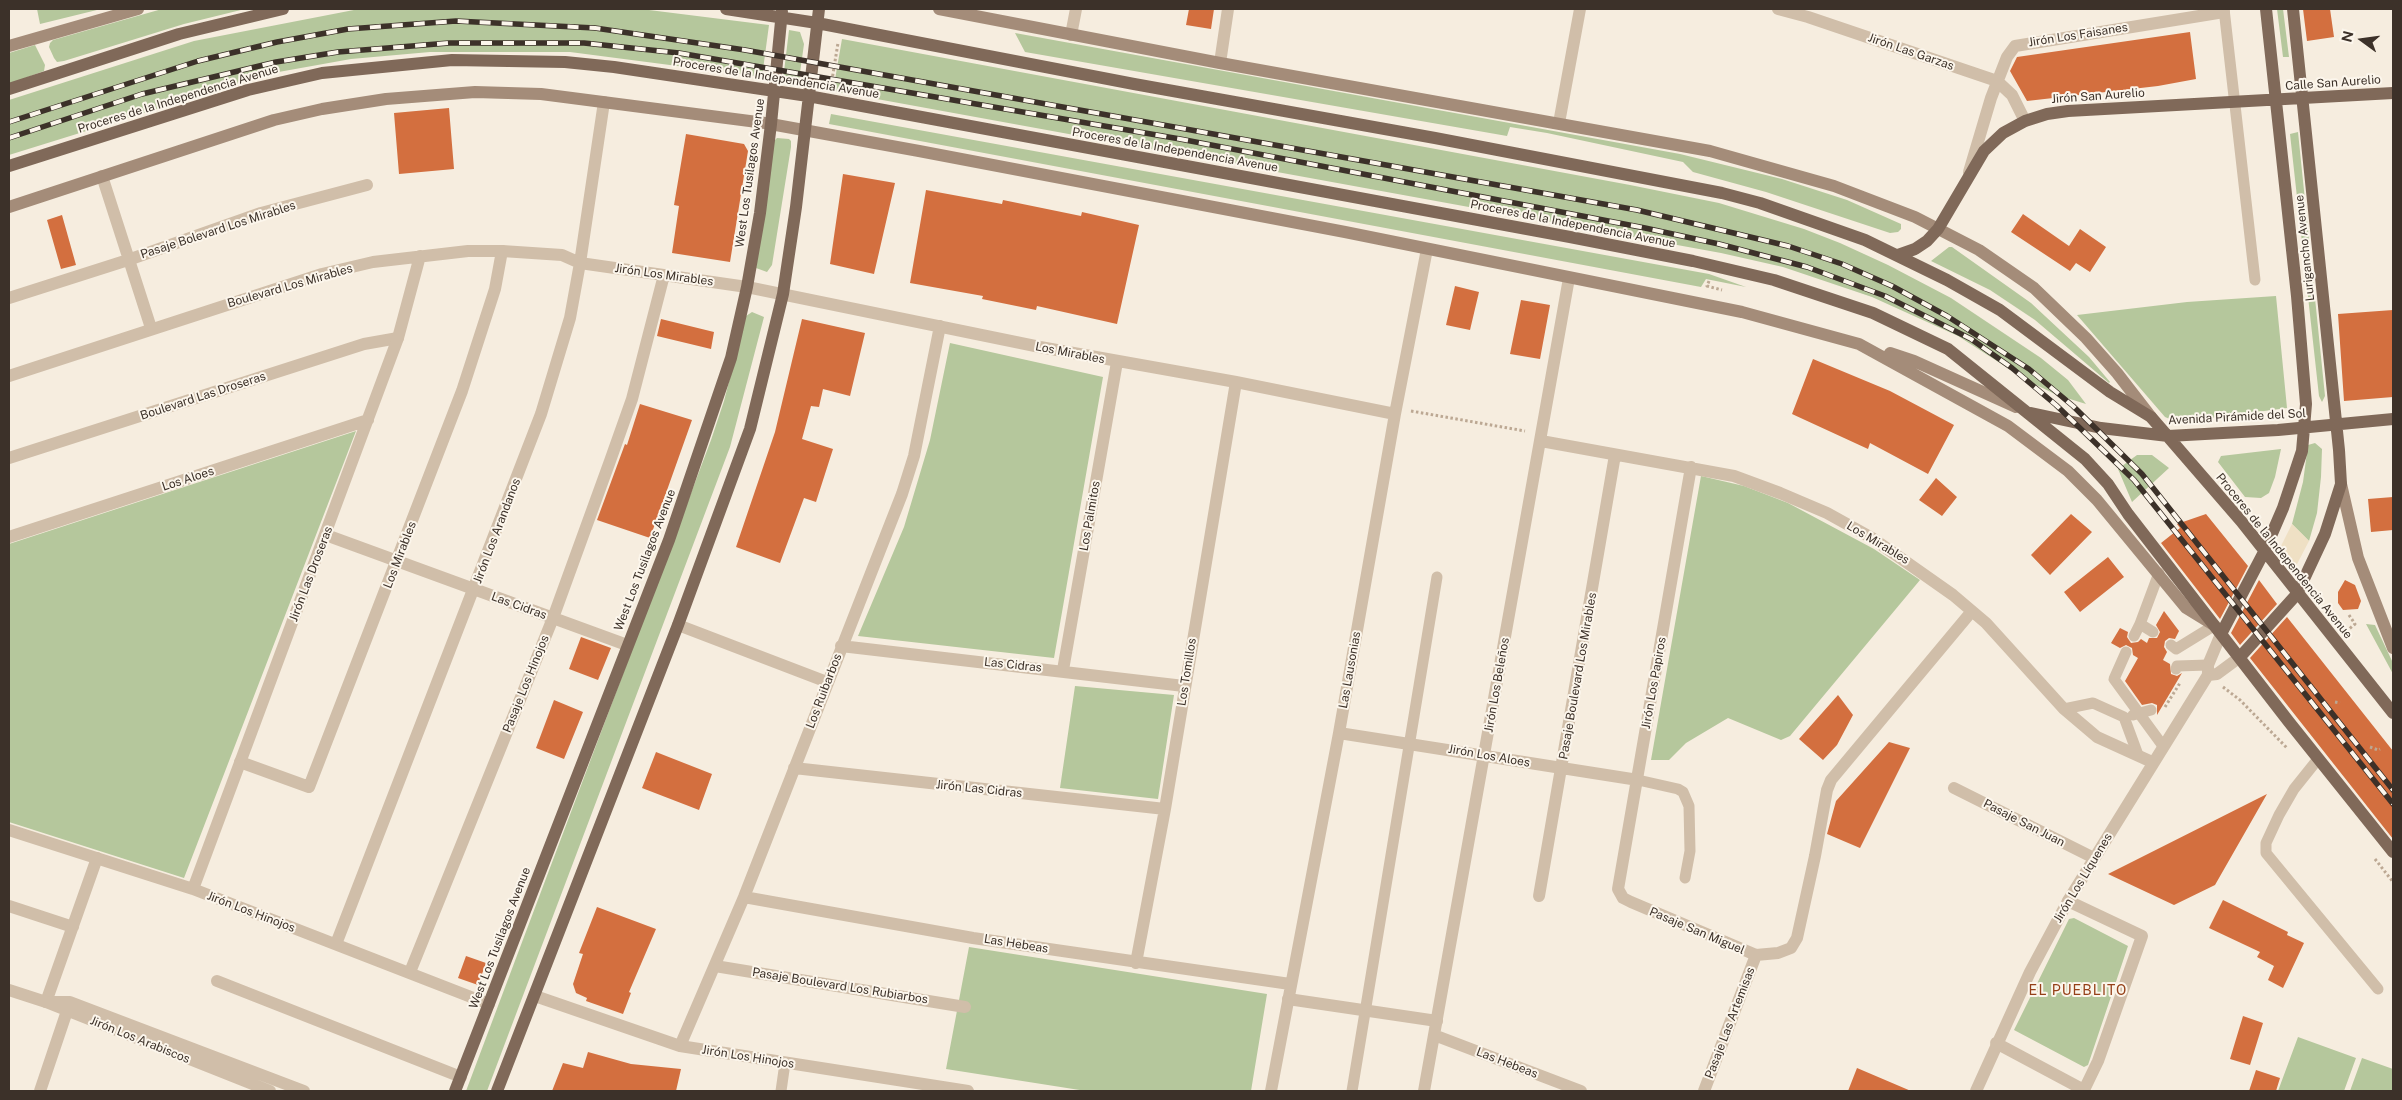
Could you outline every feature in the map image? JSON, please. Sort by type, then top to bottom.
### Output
[{"type":"main road","points":[[9,46],[138,9]]},
{"type":"main road","points":[[9,89],[179,34],[283,9]]},
{"type":"main road","name":"Proceres de la Independencia Avenue","points":[[726,9],[782,13],[817,22],[1134,84],[1435,138],[1722,193],[1760,203],[1865,240],[2000,310],[2045,341],[2110,392],[2151,417]]},
{"type":"main road","points":[[497,1091],[678,624],[750,429],[783,294],[796,208],[819,9]]},
{"type":"main road","name":"Proceres de la Independencia Avenue","points":[[938,9],[1220,63],[1710,151],[1762,165],[1867,198],[1915,217],[1979,250],[2034,288],[2092,345],[2241,521],[2393,713]]},
{"type":"main road","name":"Lurigancho Avenue","points":[[2218,629],[2264,552],[2292,485],[2302,451],[2306,404],[2298,306],[2266,9]]},
{"type":"main road","name":"Lurigancho Avenue","points":[[2293,9],[2341,484]]},
{"type":"main road","name":"West Los Tusilagos Avenue","points":[[455,1091],[669,540],[731,358],[747,287],[772,124],[782,13]]},
{"type":"main road","name":"Proceres de la Independencia Avenue","points":[[9,166],[248,90],[322,73],[409,62],[452,60],[565,62],[614,67],[808,96],[1570,237],[1693,261],[1774,280],[1873,313],[1940,344],[1960,357],[2085,458],[2108,484],[2128,514],[2318,760],[2393,852]]},
{"type":"main road","name":"Proceres de la Independencia Avenue","points":[[9,207],[274,120],[322,109],[386,99],[475,92],[541,94],[772,124],[1427,249],[1742,312],[1859,344],[2008,426],[2068,472],[2097,500],[2186,608],[2218,629]]},
{"type":"main road","name":"Calle San Aurelio","points":[[2275,101],[2393,93]]},
{"type":"main road","name":"Jirón San Aurelio","points":[[1898,256],[1922,246],[1938,229],[1984,151],[2003,132],[2025,121],[2047,114],[2068,111],[2275,101]]},
{"type":"main road","name":"Avenida Pirámide del Sol","points":[[1859,344],[1914,361],[2029,412],[2101,428],[2168,436],[2304,428],[2393,419]]},
{"type":"main road","points":[[2240,657],[2297,594],[2326,534],[2341,484]]},
{"type":"main road","points":[[2341,484],[2358,558],[2393,648]]},
{"type":"street","points":[[1070,35],[1076,9]]},
{"type":"street","points":[[1220,63],[1228,9]]},
{"type":"street","points":[[1559,123],[1580,9]]},
{"type":"street","name":"Jirón Las Garzas","points":[[1778,9],[1817,20],[1997,81],[2012,94],[2025,121]]},
{"type":"street","name":"Jirón Los Faisanes","points":[[1967,180],[1981,127],[1997,81],[2007,57],[2018,44],[2224,11]]},
{"type":"street","name":"Jirón Los Arandanos","points":[[336,944],[541,414],[570,318],[604,102]]},
{"type":"street","points":[[102,176],[151,328]]},
{"type":"street","name":"Pasaje Bolevard Los Mirables","points":[[9,298],[128,260],[262,213],[367,185]]},
{"type":"street","name":"Las Lausonias","points":[[1271,1091],[1339,733],[1395,411],[1427,249]]},
{"type":"street","name":"Boulevard Los Mirables","points":[[9,376],[151,328],[322,274],[373,262],[468,251],[502,251],[562,255],[580,263]]},
{"type":"street","name":"Los Mirables","points":[[240,762],[309,787],[398,561],[462,391],[495,289],[502,251]]},
{"type":"street","name":"Jirón Las Droseras","points":[[192,889],[326,535],[398,338],[420,256]]},
{"type":"street","name":"Jirón Los Mirables","points":[[580,263],[747,287]]},
{"type":"street","name":"Pasaje Los Hinojos","points":[[410,972],[553,618],[632,399],[664,275]]},
{"type":"street","name":"Jirón Los Beleños","points":[[1424,1091],[1542,438],[1569,278]]},
{"type":"street","name":"Los Mirables","points":[[747,287],[1117,362],[1395,411]]},
{"type":"street","name":"Los Ruibarbos","points":[[680,1046],[744,897],[898,503],[914,456],[940,326]]},
{"type":"street","name":"Boulevard Las Droseras","points":[[9,458],[364,344],[398,338]]},
{"type":"street","name":"Los Palmitos","points":[[1063,670],[1117,362]]},
{"type":"street","name":"Los Tomillos","points":[[1136,963],[1165,809],[1236,382]]},
{"type":"street","name":"Los Aloes","points":[[9,536],[368,420]]},
{"type":"street","name":"Los Mirables","points":[[1542,438],[1615,455],[1734,476],[1780,492],[1827,514],[1872,538],[1911,563],[1972,611],[1986,623],[2064,709],[2097,737],[2152,762]]},
{"type":"street","name":"Pasaje Boulevard Los Mirables","points":[[1539,896],[1615,455]]},
{"type":"street","name":"Jirón Los Papiros","points":[[1623,898],[1618,889],[1691,467]]},
{"type":"street","name":"Las Cidras","points":[[326,535],[627,645]]},
{"type":"street","name":"Pasaje San Miguel","points":[[1623,898],[1756,955],[1778,954],[1791,948],[1797,938],[1816,856],[1827,790],[1831,780],[1972,611]]},
{"type":"street","points":[[678,624],[827,682]]},
{"type":"street","name":"Jirón Los Líquenes","points":[[1976,1091],[1996,1043],[2068,901],[2208,670],[2218,629]]},
{"type":"street","name":"Las Cidras","points":[[841,646],[1063,670],[1184,686]]},
{"type":"street","points":[[2208,670],[2217,674],[2240,657]]},
{"type":"street","name":"Jirón Los Aloes","points":[[1339,733],[1638,780]]},
{"type":"street","name":"Jirón Las Cidras","points":[[794,768],[1165,809]]},
{"type":"street","name":"Pasaje San Juan","points":[[1954,788],[2094,858]]},
{"type":"street","name":"Jirón Los Hinojos","points":[[9,830],[192,889],[489,1004]]},
{"type":"street","points":[[97,858],[46,1002],[70,1002],[304,1091]]},
{"type":"street","name":"Las Hebeas","points":[[744,897],[973,938],[1290,984]]},
{"type":"street","points":[[1996,1043],[2068,1087],[2085,1091],[2098,1061],[2142,936],[2068,901]]},
{"type":"street","points":[[9,906],[73,927]]},
{"type":"street","name":"Pasaje Las Artemisas","points":[[1704,1091],[1756,955]]},
{"type":"street","name":"Pasaje Boulevard Los Rubiarbos","points":[[715,966],[965,1007]]},
{"type":"street","points":[[217,981],[461,1077]]},
{"type":"street","name":"Jirón Los Arabiscos","points":[[9,990],[46,1002],[252,1088],[270,1091]]},
{"type":"street","name":"Jirón Los Hinojos","points":[[535,996],[680,1046],[968,1091]]},
{"type":"street","points":[[1288,999],[1437,1021]]},
{"type":"street","points":[[40,1091],[67,1011]]},
{"type":"street","name":"Las Hebeas","points":[[1434,1035],[1581,1091]]},
{"type":"lane","points":[[2224,11],[2255,280]]},
{"type":"lane","points":[[2134,636],[2159,573]]},
{"type":"lane","points":[[1352,1091],[1438,576]]},
{"type":"lane","points":[[2140,624],[2153,632]]},
{"type":"lane","points":[[2208,670],[2177,667],[2174,647],[2218,629]]},
{"type":"lane","points":[[2126,652],[2114,679],[2163,746]]},
{"type":"lane","points":[[2064,709],[2093,703],[2124,717],[2151,710]]},
{"type":"lane","points":[[2124,717],[2138,756]]},
{"type":"lane","points":[[2318,760],[2294,789],[2279,815],[2266,844],[2266,853],[2378,989]]},
{"type":"lane","points":[[1638,780],[1678,789],[1683,792],[1689,806],[1690,851],[1686,878]]},
{"type":"lane","points":[[781,1091],[785,1063]]},
{"type":"path","points":[[831,89],[839,37]]},
{"type":"path","points":[[1395,411],[1542,438]]},
{"type":"path","points":[[2349,615],[2355,624],[2349,629]]},
{"type":"path","points":[[2163,711],[2182,680]]},
{"type":"path","points":[[2335,702],[2340,703]]},
{"type":"path","points":[[2370,747],[2380,749]]},
{"type":"green space","points":[[37,9],[101,9],[40,24]]},
{"type":"green space","points":[[162,9],[245,9],[184,24],[64,61],[57,62],[49,47],[53,40]]},
{"type":"green space","points":[[359,9],[641,9],[769,25],[762,77],[570,52],[430,52],[351,59],[273,73],[9,155],[9,100],[194,41]]},
{"type":"green space","points":[[2277,9],[2283,9],[2289,57],[2283,57]]},
{"type":"green space","points":[[789,30],[800,32],[804,44],[799,80],[794,86],[787,85],[783,80]]},
{"type":"green space","points":[[1015,33],[1680,154],[1782,179],[1847,200],[1901,224],[1901,229],[1898,232],[1890,233],[1766,192],[1693,172],[1683,162],[1547,133],[1510,127],[1507,136],[1025,52]]},
{"type":"green space","points":[[842,39],[1719,203],[1804,229],[1840,243],[1888,265],[1951,298],[2041,358],[2068,380],[2086,404],[2057,395],[2028,381],[1958,336],[1872,297],[1783,267],[1721,253],[833,91]]},
{"type":"green space","points":[[35,45],[45,65],[44,71],[9,84],[9,53]]},
{"type":"green space","points":[[831,114],[1709,274],[1746,287],[1706,279],[1701,287],[829,124]]},
{"type":"green space","points":[[2298,132],[2325,396],[2322,402],[2319,396],[2290,134]]},
{"type":"green space","points":[[777,138],[789,139],[791,147],[772,265],[767,272],[756,268],[774,141]]},
{"type":"green space","points":[[1949,247],[1952,247],[2031,303],[2089,357],[2110,382],[2035,320],[1990,290],[1931,261]]},
{"type":"green space","points":[[2276,296],[2287,408],[2211,418],[2172,420],[2165,417],[2077,315],[2187,302]]},
{"type":"green space","points":[[752,312],[764,317],[730,447],[487,1091],[466,1091],[711,440],[724,401],[746,316]]},
{"type":"green space","points":[[950,343],[1103,377],[1054,658],[858,636],[904,527],[930,440]]},
{"type":"green space","points":[[356,431],[184,878],[9,822],[9,544]]},
{"type":"green space","points":[[2315,443],[2322,449],[2321,477],[2317,513],[2309,541],[2292,524],[2303,482],[2308,445]]},
{"type":"green space","points":[[2281,449],[2275,477],[2269,493],[2261,498],[2245,497],[2218,462],[2221,456]]},
{"type":"green space","points":[[2137,455],[2152,455],[2169,468],[2132,502],[2118,469]]},
{"type":"green space","points":[[1701,476],[1744,486],[1788,503],[1874,549],[1920,580],[1790,736],[1781,740],[1728,718],[1686,743],[1669,760],[1651,760]]},
{"type":"green space","points":[[2366,624],[2375,625],[2393,663],[2393,674]]},
{"type":"green space","points":[[1075,686],[1174,695],[1158,799],[1060,788]]},
{"type":"green space","points":[[2074,918],[2128,946],[2088,1065],[2084,1067],[2014,1030],[2069,919]]},
{"type":"green space","points":[[969,947],[1267,994],[1251,1091],[1086,1091],[946,1069]]},
{"type":"green space","points":[[2298,1037],[2356,1058],[2344,1091],[2278,1091]]},
{"type":"green space","points":[[2362,1058],[2393,1069],[2393,1091],[2350,1091]]},
{"type":"shaded area","points":[[2292,524],[2309,541],[2296,566],[2280,548]]},
{"type":"building","points":[[1189,9],[1214,9],[1211,29],[1186,25]]},
{"type":"building","points":[[2303,9],[2330,9],[2334,37],[2307,41]]},
{"type":"building","points":[[2190,32],[2196,79],[2158,86],[2027,101],[2010,71],[2017,57]]},
{"type":"building","points":[[449,108],[454,169],[399,174],[394,113]]},
{"type":"building","points":[[686,134],[744,144],[748,151],[730,262],[672,253],[679,206],[674,205]]},
{"type":"building","points":[[843,174],[895,183],[874,274],[830,264]]},
{"type":"building","points":[[926,190],[1002,204],[1003,200],[1081,216],[1082,212],[1139,225],[1117,324],[1037,306],[1036,310],[982,299],[983,296],[910,283]]},
{"type":"building","points":[[2023,214],[2069,246],[2080,229],[2106,247],[2090,272],[2076,263],[2070,271],[2011,232]]},
{"type":"building","points":[[62,215],[76,265],[61,269],[47,220]]},
{"type":"building","points":[[1455,286],[1479,292],[1470,330],[1446,325]]},
{"type":"building","points":[[1521,300],[1550,305],[1540,359],[1510,354]]},
{"type":"building","points":[[2393,310],[2393,397],[2344,401],[2338,314]]},
{"type":"building","points":[[661,319],[714,332],[711,349],[657,336]]},
{"type":"building","points":[[802,319],[865,333],[850,396],[823,389],[819,407],[811,406],[802,439],[833,449],[816,502],[804,498],[780,563],[736,547],[775,432]]},
{"type":"building","points":[[1813,359],[1890,391],[1954,425],[1928,474],[1870,443],[1868,449],[1792,414]]},
{"type":"building","points":[[640,404],[692,420],[650,538],[597,520],[625,444],[627,445]]},
{"type":"building","points":[[1936,478],[1957,497],[1942,516],[1919,500]]},
{"type":"building","points":[[2393,497],[2393,530],[2371,532],[2368,499]]},
{"type":"building","points":[[2071,514],[2092,532],[2050,575],[2031,555]]},
{"type":"building","points":[[2206,514],[2248,566],[2220,619],[2161,543],[2180,528],[2177,524]]},
{"type":"building","points":[[2108,557],[2124,577],[2080,612],[2064,592]]},
{"type":"building","points":[[2259,580],[2277,604],[2240,645],[2231,633]]},
{"type":"building","points":[[2345,580],[2355,585],[2361,601],[2358,609],[2343,610],[2338,603],[2338,592]]},
{"type":"building","points":[[2164,611],[2179,631],[2175,639],[2169,638],[2165,641],[2164,647],[2167,652],[2163,660],[2170,664],[2171,674],[2177,676],[2182,673],[2157,715],[2157,705],[2152,703],[2142,705],[2125,681],[2138,658],[2133,655],[2132,648],[2126,645],[2120,648],[2111,643],[2120,628],[2128,632],[2127,637],[2131,643],[2138,642],[2141,639],[2147,643],[2149,638],[2157,638],[2160,632],[2156,625]]},
{"type":"building","points":[[2287,617],[2393,751],[2393,839],[2250,658]]},
{"type":"building","points":[[581,637],[611,648],[598,680],[569,669]]},
{"type":"building","points":[[1838,695],[1853,715],[1837,745],[1823,760],[1799,739]]},
{"type":"building","points":[[554,700],[583,712],[564,759],[536,748]]},
{"type":"building","points":[[1889,742],[1910,748],[1860,848],[1827,834],[1836,801]]},
{"type":"building","points":[[656,752],[712,774],[699,810],[642,788]]},
{"type":"building","points":[[2267,794],[2215,885],[2174,905],[2108,874]]},
{"type":"building","points":[[2223,900],[2288,932],[2287,935],[2304,943],[2283,988],[2268,980],[2274,966],[2257,957],[2260,952],[2209,928]]},
{"type":"building","points":[[597,907],[656,929],[629,992],[631,993],[623,1014],[586,1001],[587,998],[576,993],[573,984],[583,954],[579,953]]},
{"type":"building","points":[[466,956],[486,963],[478,985],[458,978]]},
{"type":"building","points":[[2243,1016],[2263,1023],[2250,1065],[2230,1059]]},
{"type":"building","points":[[588,1052],[631,1064],[681,1069],[676,1091],[552,1091],[563,1063],[583,1068]]},
{"type":"building","points":[[1857,1068],[1911,1091],[1848,1091]]},
{"type":"building","points":[[2256,1070],[2280,1078],[2276,1091],[2249,1091]]},
{"type":"railway","points":[[9,122],[198,61],[277,42],[348,29],[456,21],[595,28],[745,50],[1637,210],[1788,246],[1842,264],[1892,286],[1947,316],[2029,369],[2073,406],[2142,474],[2393,790]]},
{"type":"railway","points":[[9,138],[142,94],[276,62],[338,52],[449,43],[584,43],[679,53],[1180,139],[1645,228],[1719,244],[1807,267],[1885,296],[1971,339],[2012,368],[2056,405],[2134,480],[2393,804]]},
{"type":"district","name":"EL PUEBLITO","points":[[2078,991]]}]
